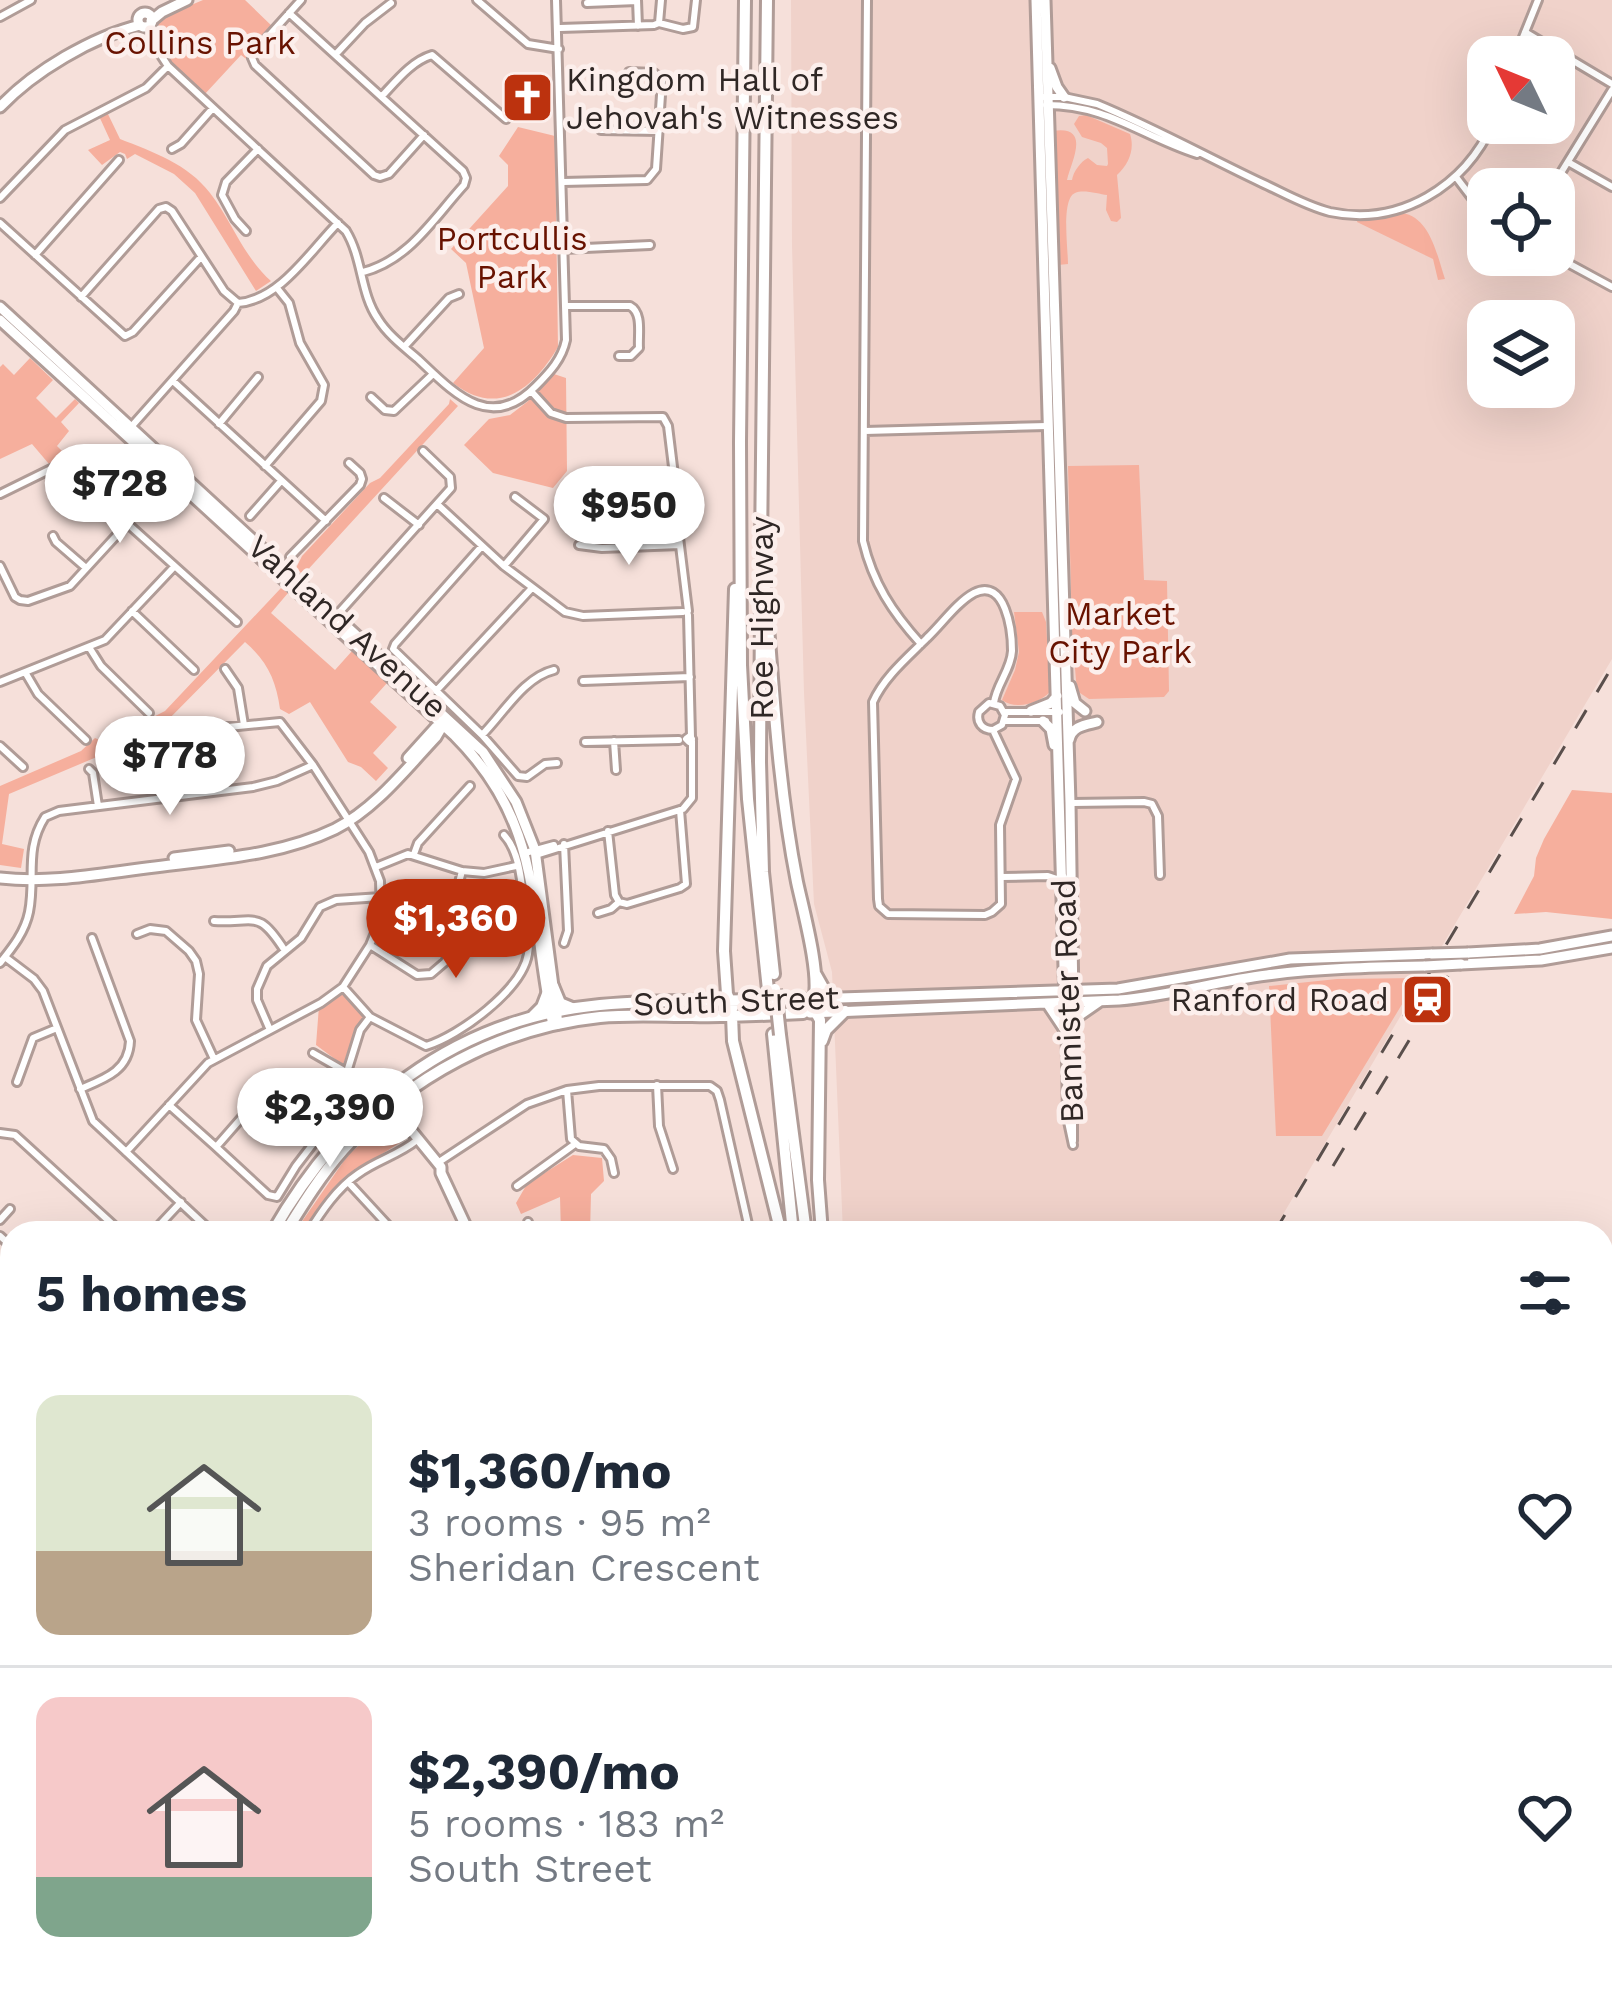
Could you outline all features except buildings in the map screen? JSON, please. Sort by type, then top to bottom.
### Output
[{"type":"highway","name":"Roe Highway","points":[[746,0],[741,665],[748,800],[772,989]]},
{"type":"highway","name":"Roe Highway","points":[[767,0],[760,784],[792,1221]]},
{"type":"highway","points":[[702,1002],[722,984],[725,970],[740,527]]},
{"type":"highway","points":[[761,544],[781,779],[814,972],[810,1006],[821,1050]]},
{"type":"highway","points":[[725,970],[737,1009],[733,1041]]},
{"type":"highway","points":[[814,972],[825,991],[837,998]]},
{"type":"highway","points":[[530,1018],[550,990],[560,1003],[574,1008]]},
{"type":"highway","name":"South Street","points":[[293,1221],[341,1152],[388,1106],[446,1066],[574,1008],[702,1002],[737,1009],[810,1006]]},
{"type":"highway","name":"South Street","points":[[279,1221],[344,1131],[392,1088],[468,1041],[530,1018],[714,1016],[737,1009]]},
{"type":"highway","points":[[821,1221],[821,1050],[826,1030],[845,1011]]},
{"type":"highway","points":[[714,1016],[733,1041],[779,1221]]},
{"type":"highway","name":"Roe Highway","points":[[776,1034],[804,1221]]},
{"type":"highway","points":[[400,1118],[422,1081]]},
{"type":"main road","name":"Bannister Road","points":[[1036,0],[1053,426],[1057,694],[1068,743],[1068,996]]},
{"type":"main road","name":"Bannister Road","points":[[1043,101],[1045,0]]},
{"type":"main road","points":[[0,104],[42,64],[145,21],[177,1]]},
{"type":"main road","points":[[1046,57],[1064,97]]},
{"type":"main road","name":"Vahland Avenue","points":[[2,316],[483,752],[506,785],[528,856],[554,1019]]},
{"type":"main road","name":"Bannister Road","points":[[1053,426],[1066,676],[1059,755],[1071,865],[1067,879]]},
{"type":"main road","name":"Vahland Avenue","points":[[334,619],[474,756],[501,794],[528,856]]},
{"type":"main road","points":[[1066,676],[1075,703],[1085,711]]},
{"type":"main road","points":[[1031,711],[1051,703],[1057,694]]},
{"type":"main road","points":[[437,707],[442,725]]},
{"type":"main road","points":[[1043,721],[1051,729],[1059,755]]},
{"type":"main road","points":[[1068,743],[1072,731],[1097,722]]},
{"type":"main road","points":[[0,876],[67,878],[284,848],[347,818],[436,727],[456,724]]},
{"type":"main road","points":[[1068,996],[1290,959],[1540,949],[1612,936]]},
{"type":"main road","points":[[1068,996],[1100,1001],[1157,996],[1301,970],[1541,960],[1612,949]]},
{"type":"main road","points":[[1036,992],[1059,979],[1067,968],[1082,986],[1092,990]]},
{"type":"main road","name":"South Street","points":[[810,1006],[837,998],[1036,992],[1068,996]]},
{"type":"main road","name":"South Street","points":[[810,1006],[845,1011],[1047,1003],[1068,996]]},
{"type":"main road","points":[[1047,1003],[1070,1026],[1100,1001]]},
{"type":"main road","points":[[392,1088],[387,1100],[390,1113],[416,1138]]},
{"type":"main road","points":[[388,1106],[436,1164],[464,1221]]},
{"type":"main road","points":[[344,1131],[388,1106]]},
{"type":"street","points":[[0,4],[3,15],[31,0]]},
{"type":"street","points":[[301,0],[255,51],[255,65],[374,175],[389,174],[424,135]]},
{"type":"street","points":[[477,0],[528,44],[559,50]]},
{"type":"street","points":[[145,21],[167,66],[338,223],[355,247],[375,316],[456,395],[479,406],[496,407],[531,391],[558,362],[566,340],[556,0]]},
{"type":"street","points":[[586,27],[586,2],[637,0],[638,26]]},
{"type":"street","points":[[559,28],[654,26],[659,22],[661,0]]},
{"type":"street","points":[[659,22],[693,27],[696,0]]},
{"type":"street","points":[[867,0],[863,541],[869,568],[895,614],[921,644]]},
{"type":"street","points":[[1523,36],[1538,0]]},
{"type":"street","points":[[336,55],[365,23],[392,3]]},
{"type":"street","points":[[289,13],[466,178],[404,253],[382,267],[362,272]]},
{"type":"street","points":[[1525,32],[1612,87],[1564,168]]},
{"type":"street","points":[[382,96],[406,71],[432,55],[506,119]]},
{"type":"street","points":[[0,198],[65,130],[146,88],[167,66]]},
{"type":"street","points":[[562,182],[647,180],[656,170],[662,80],[654,73],[629,72]]},
{"type":"street","points":[[1043,101],[1064,97],[1096,104],[1143,129]]},
{"type":"street","points":[[1043,101],[1096,110],[1307,204],[1346,214],[1383,213],[1433,195],[1456,177],[1482,144]]},
{"type":"street","points":[[172,149],[213,108]]},
{"type":"street","points":[[601,130],[659,131]]},
{"type":"street","points":[[246,231],[224,202],[223,189],[258,148]]},
{"type":"street","points":[[35,255],[119,160]]},
{"type":"street","points":[[1568,162],[1612,187]]},
{"type":"street","points":[[1456,177],[1467,191]]},
{"type":"street","points":[[81,297],[159,209],[172,211],[224,292],[238,303],[256,300],[276,287],[338,223]]},
{"type":"street","points":[[0,223],[120,334],[129,335],[201,257]]},
{"type":"street","points":[[565,249],[650,244]]},
{"type":"street","points":[[1575,267],[1612,287]]},
{"type":"street","points":[[265,466],[324,394],[324,385],[300,343],[290,302],[276,287]]},
{"type":"street","points":[[404,347],[448,298],[460,294]]},
{"type":"street","points":[[128,431],[238,303]]},
{"type":"street","points":[[566,306],[635,309],[639,348],[631,356],[620,356]]},
{"type":"street","points":[[371,397],[394,411],[433,374]]},
{"type":"street","points":[[219,424],[257,377]]},
{"type":"street","points":[[173,381],[326,521]]},
{"type":"street","points":[[376,867],[414,854],[462,872],[484,873],[680,810],[692,798],[689,634],[668,426],[663,417],[566,418],[551,413],[531,391]]},
{"type":"street","points":[[865,431],[1053,426]]},
{"type":"street","points":[[334,619],[451,488],[450,477],[423,451]]},
{"type":"street","points":[[290,557],[360,485],[360,472],[349,463]]},
{"type":"street","points":[[0,494],[51,469],[64,468],[237,622]]},
{"type":"street","points":[[569,484],[670,478]]},
{"type":"street","points":[[250,516],[281,481]]},
{"type":"street","points":[[504,566],[544,519],[515,496]]},
{"type":"street","points":[[384,498],[419,526]]},
{"type":"street","points":[[436,504],[504,566],[550,603],[574,615],[685,613]]},
{"type":"street","points":[[0,566],[15,597],[28,601],[70,586],[127,524]]},
{"type":"street","points":[[53,536],[86,568]]},
{"type":"street","points":[[579,545],[680,545]]},
{"type":"street","points":[[482,546],[393,650],[520,778],[557,763]]},
{"type":"street","points":[[0,682],[105,640],[174,567]]},
{"type":"street","points":[[436,692],[532,587]]},
{"type":"street","points":[[993,730],[1016,779],[1000,825],[1001,904],[985,914],[888,914],[879,906],[873,702],[882,685],[969,596],[983,591],[994,594],[1006,612],[1012,650],[994,704],[1004,717],[1043,721],[1062,717]]},
{"type":"street","points":[[132,611],[194,670]]},
{"type":"street","points":[[89,647],[101,666],[149,713]]},
{"type":"street","points":[[226,669],[238,688],[244,725]]},
{"type":"street","points":[[482,735],[533,680],[554,670]]},
{"type":"street","points":[[24,672],[38,694],[86,740]]},
{"type":"street","points":[[583,681],[690,676]]},
{"type":"street","points":[[994,704],[985,705],[978,716],[980,725],[1000,728],[1004,717]]},
{"type":"street","points":[[1004,717],[1031,711],[1062,717]]},
{"type":"street","points":[[126,1152],[214,1059],[343,987],[381,918],[376,867],[313,765],[280,722],[184,728],[152,742]]},
{"type":"street","points":[[585,742],[688,739]]},
{"type":"street","points":[[614,741],[616,770]]},
{"type":"street","points":[[0,746],[23,767]]},
{"type":"street","points":[[201,1221],[93,1120],[39,984],[3,960],[29,915],[33,843],[46,817],[59,811],[253,787],[313,765]]},
{"type":"street","points":[[89,769],[98,806]]},
{"type":"street","points":[[414,854],[418,843],[470,786]]},
{"type":"street","points":[[1065,803],[1152,804],[1157,813],[1160,874]]},
{"type":"street","points":[[608,831],[615,895],[628,904],[686,884],[680,810]]},
{"type":"street","points":[[504,835],[528,856]]},
{"type":"street","points":[[564,844],[565,943]]},
{"type":"street","points":[[343,987],[370,1017],[417,1044],[428,1046],[482,1015],[520,972],[528,954],[528,856]]},
{"type":"street","points":[[370,945],[416,975],[431,974],[445,962],[458,937],[456,894],[462,872]]},
{"type":"street","points":[[1001,878],[1067,879]]},
{"type":"street","points":[[269,1030],[257,989],[267,966],[301,938],[320,908],[336,900],[382,897]]},
{"type":"street","points":[[598,913],[619,902]]},
{"type":"street","points":[[214,921],[259,920],[285,951]]},
{"type":"street","points":[[137,934],[150,929],[166,932],[196,962],[196,1020],[214,1059]]},
{"type":"street","points":[[80,1089],[110,1076],[126,1060],[130,1041],[92,938]]},
{"type":"street","name":"Bannister Road","points":[[1068,996],[1070,1026],[1073,1144],[1067,1117],[1070,1026]]},
{"type":"street","points":[[346,1072],[360,1030],[370,1017]]},
{"type":"street","points":[[17,1082],[33,1038],[57,1028]]},
{"type":"street","points":[[313,1053],[367,1084]]},
{"type":"street","points":[[436,1164],[527,1105],[567,1090],[703,1084],[717,1091],[747,1221]]},
{"type":"street","points":[[658,1085],[659,1126],[674,1169]]},
{"type":"street","points":[[567,1090],[570,1135],[575,1144]]},
{"type":"street","points":[[169,1105],[216,1148],[273,1198],[281,1194],[316,1136],[275,1098],[244,1115],[216,1148]]},
{"type":"street","points":[[0,1133],[15,1135],[109,1221]]},
{"type":"street","points":[[316,1221],[361,1171],[416,1138]]},
{"type":"street","points":[[517,1186],[575,1144],[604,1149],[614,1173]]},
{"type":"street","points":[[348,1182],[384,1221]]},
{"type":"street","points":[[163,1221],[181,1202]]},
{"type":"street","points":[[0,1220],[10,1209]]},
{"type":"shaded area","points":[[791,0],[1612,0],[1612,659],[1279,1221],[842,1221],[832,972],[814,904],[792,246]]},
{"type":"green space","name":"Collins Park","points":[[203,0],[245,0],[274,28],[253,49],[249,61],[241,55],[204,95],[166,57],[153,26],[158,19]]},
{"type":"green space","points":[[107,112],[120,139],[169,160],[201,183],[271,281],[256,291],[195,193],[174,174],[135,154],[127,159],[120,152],[102,165],[88,150],[110,140],[99,116]]},
{"type":"green space","points":[[1086,115],[1130,134],[1130,156],[1117,175],[1121,218],[1111,221],[1107,195],[1075,193],[1067,214],[1068,264],[1058,265],[1053,131],[1065,131],[1076,139],[1067,180],[1072,180],[1088,158],[1097,165],[1108,164],[1107,148],[1082,137],[1074,124]]},
{"type":"green space","name":"Portcullis Park","points":[[518,127],[555,136],[558,347],[526,386],[513,394],[485,398],[453,383],[484,348],[466,263],[451,249],[508,186],[508,165],[499,156]]},
{"type":"green space","points":[[1402,213],[1426,229],[1445,279],[1438,280],[1433,259],[1357,222],[1358,218]]},
{"type":"green space","points":[[30,358],[53,380],[36,398],[56,418],[75,399],[79,403],[61,422],[69,431],[57,446],[65,454],[49,464],[32,444],[0,459],[0,367],[3,364],[14,375]]},
{"type":"green space","points":[[554,374],[566,378],[567,471],[553,488],[493,473],[464,445],[489,419],[510,415],[527,402]]},
{"type":"green space","points":[[450,399],[458,406],[303,575],[296,568],[302,556]]},
{"type":"green space","name":"Market City Park","points":[[1139,465],[1144,580],[1167,581],[1169,691],[1164,697],[1089,699],[1077,691],[1068,466]]},
{"type":"green space","points":[[281,588],[288,593],[271,613],[335,670],[352,651],[387,683],[370,702],[397,727],[373,753],[388,768],[376,781],[348,762],[310,702],[289,714],[280,709],[269,672],[245,642],[156,732],[9,794],[2,844],[24,849],[21,868],[0,865],[0,786],[81,751],[95,738],[104,742],[165,711]]},
{"type":"green space","points":[[1014,612],[1042,612],[1046,622],[1050,692],[1020,705],[1002,700],[1019,652]]},
{"type":"green space","points":[[1572,790],[1612,793],[1612,919],[1546,912],[1514,914],[1534,876],[1544,839]]},
{"type":"green space","points":[[1418,978],[1322,1136],[1276,1136],[1269,986]]},
{"type":"green space","points":[[338,990],[368,1016],[356,1028],[343,1065],[316,1045],[319,1006]]},
{"type":"green space","points":[[386,1122],[401,1142],[346,1180],[313,1221],[302,1221],[348,1155]]},
{"type":"green space","points":[[573,1155],[602,1158],[604,1181],[591,1194],[590,1221],[561,1221],[560,1197],[521,1214],[516,1203],[527,1184]]},
{"type":"railway","points":[[1281,1221],[1612,667]]},
{"type":"railway","points":[[1333,1166],[1448,976]]},
{"type":"place","name":"Kingdom Hall of Jehovah's Witnesses","points":[[527,98]]},
{"type":"place","name":"Ranford Road","points":[[1428,999]]}]
